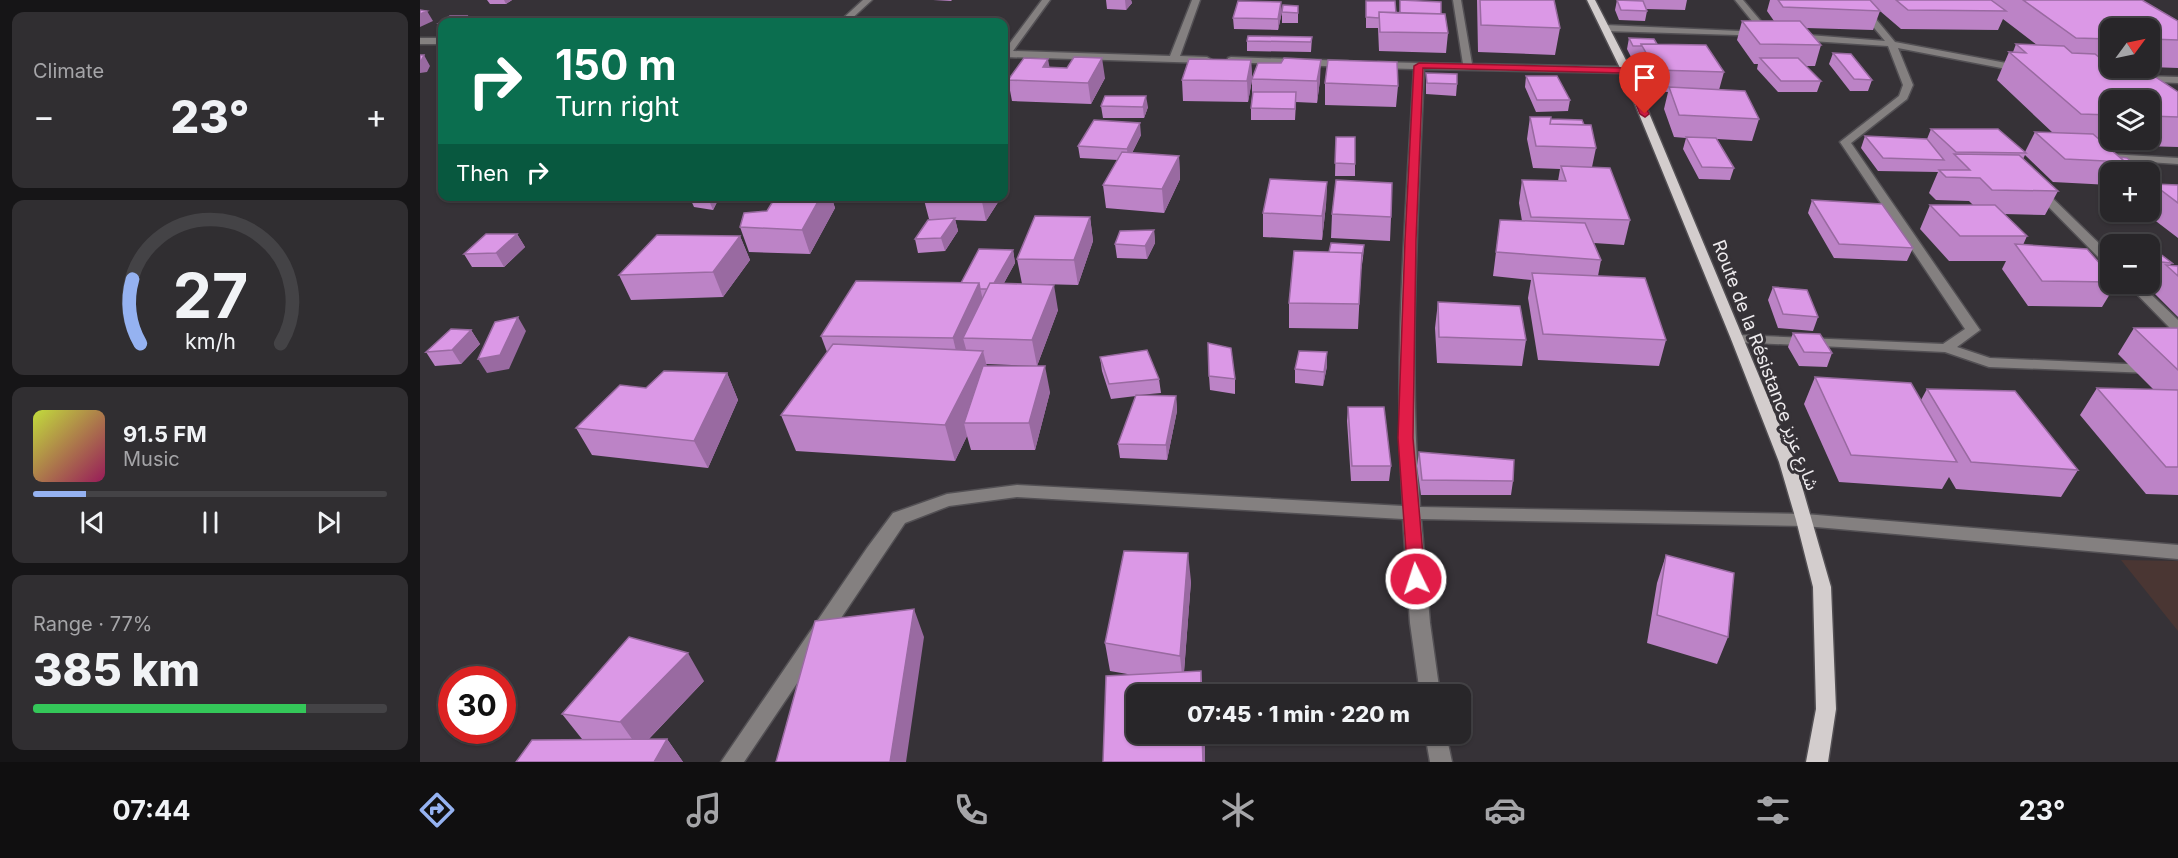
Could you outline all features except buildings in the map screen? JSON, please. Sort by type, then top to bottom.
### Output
[{"type":"main road","name":"Route de la Résistance شارع عزيز","points":[[1591,0],[1626,70],[1787,462],[1822,587],[1826,709],[1816,762]]},
{"type":"street","points":[[848,18],[868,0]]},
{"type":"street","points":[[1008,50],[1046,0]]},
{"type":"street","points":[[1174,59],[1196,0]]},
{"type":"street","points":[[1457,0],[1468,67]]},
{"type":"street","points":[[1739,0],[1767,34]]},
{"type":"street","points":[[1845,142],[1903,98],[1908,86],[1892,44],[1855,0]]},
{"type":"street","points":[[1605,28],[1778,35]]},
{"type":"street","points":[[1790,36],[1892,44],[2038,71]]},
{"type":"street","points":[[420,41],[438,41]]},
{"type":"street","points":[[1008,54],[1360,64]]},
{"type":"street","points":[[1372,64],[1626,70]]},
{"type":"street","points":[[1419,66],[1411,240],[1406,438],[1420,624],[1429,684]]},
{"type":"street","points":[[2132,79],[2178,80]]},
{"type":"street","points":[[1845,142],[1868,143]]},
{"type":"street","points":[[1845,142],[1973,330],[1946,348]]},
{"type":"street","points":[[2099,156],[2178,161]]},
{"type":"street","points":[[2029,182],[2100,251]]},
{"type":"street","points":[[2143,294],[2175,325],[2178,331]]},
{"type":"street","points":[[1738,339],[1946,348],[1989,362],[2173,371],[2178,367]]},
{"type":"street","points":[[732,762],[899,518],[947,500],[1017,491],[1411,513],[1804,520],[2178,552]]},
{"type":"street","points":[[1438,744],[1441,762]]},
{"type":"shaded area","points":[[2121,560],[2178,561],[2178,631]]},
{"type":"route","points":[[1416,579],[1406,438],[1411,240],[1419,66],[1626,70],[1645,114]]}]
